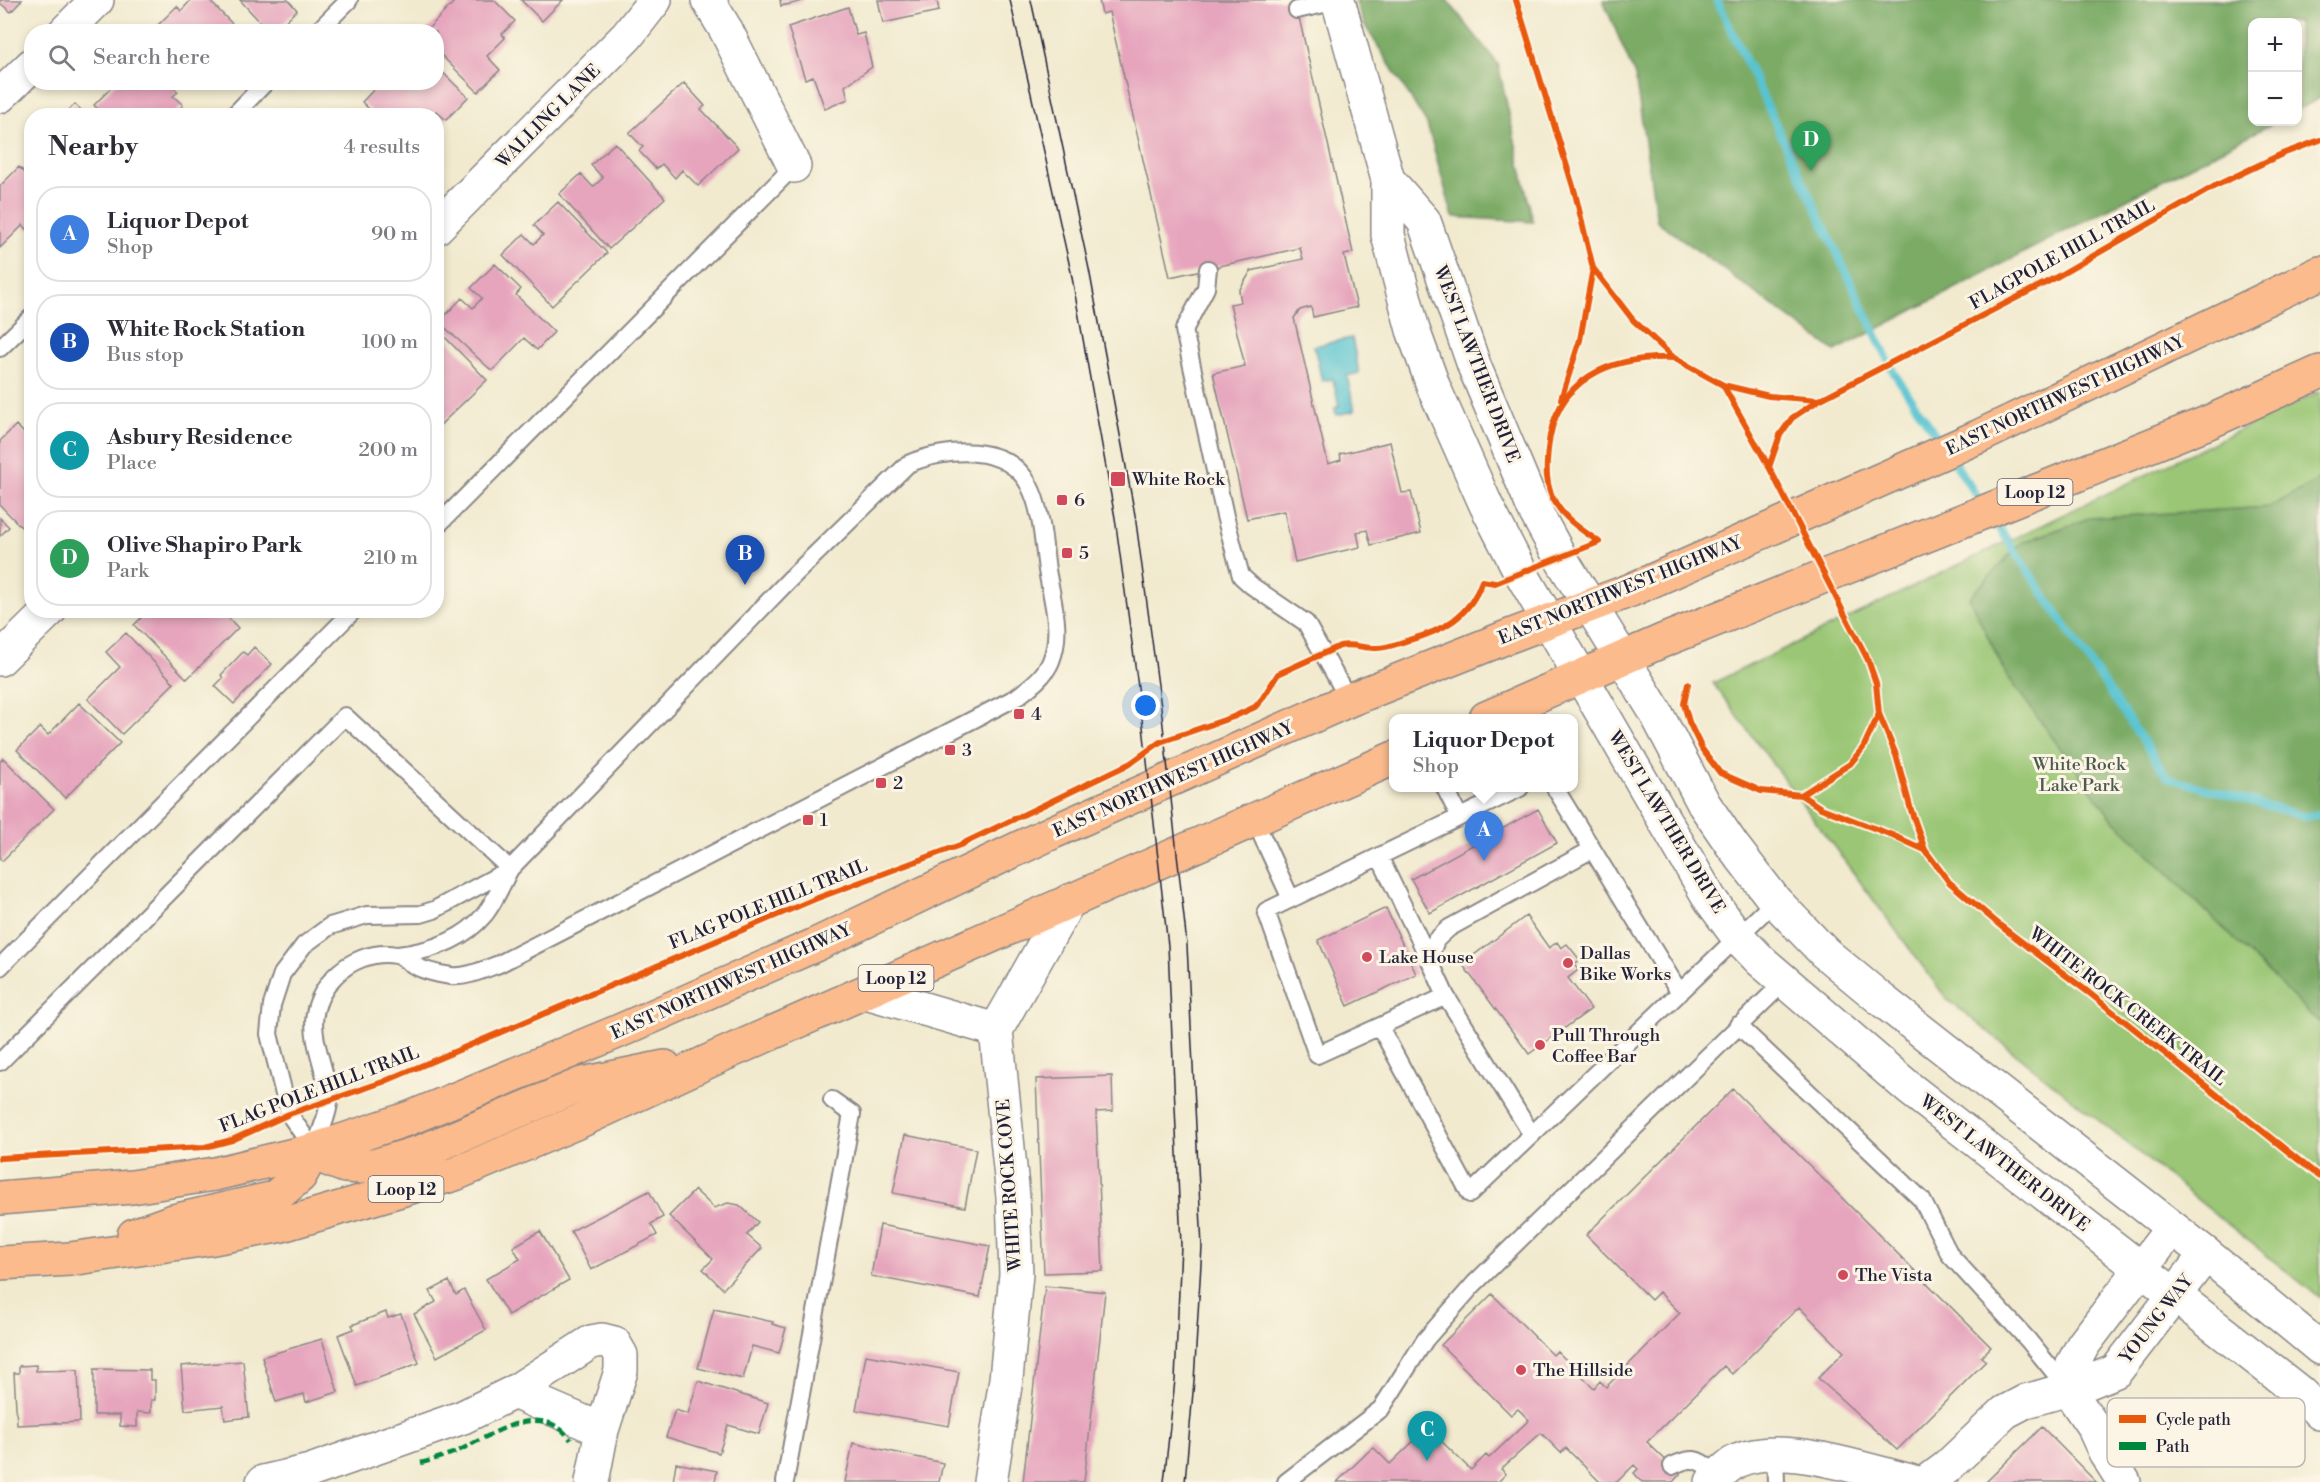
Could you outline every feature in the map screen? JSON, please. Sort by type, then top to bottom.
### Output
[{"type":"main road","name":"EAST NORTHWEST HIGHWAY","points":[[3,1196],[132,1187],[215,1174],[314,1150],[410,1118],[617,1032],[815,945],[1053,832],[1349,700],[1590,605],[1980,436],[2320,273]]},
{"type":"main road","name":"Loop 12","points":[[1495,714],[1581,675],[1747,607],[2198,427],[2320,372]]},
{"type":"main road","name":"Loop 12","points":[[0,1263],[70,1259],[208,1239],[282,1225],[455,1174],[580,1121],[722,1055],[1389,760]]},
{"type":"main road","points":[[70,1259],[173,1221],[274,1198],[300,1176],[314,1150],[327,1159],[345,1166],[361,1167],[377,1164],[423,1150],[582,1084],[722,1055]]},
{"type":"street","points":[[73,24],[97,0]]},
{"type":"street","name":"WALLING LANE","points":[[444,220],[627,36],[655,0]]},
{"type":"street","points":[[708,0],[726,30],[794,166]]},
{"type":"street","name":"WEST LAWTHER DRIVE","points":[[1338,1],[1388,180],[1388,235],[1413,330],[1434,388],[1486,505],[1548,620],[1710,899],[1738,937],[1784,982],[1910,1089],[2299,1392],[2320,1413]]},
{"type":"street","points":[[0,96],[24,73]]},
{"type":"street","name":"WEST LAWTHER DRIVE","points":[[1388,180],[1424,221],[1456,315],[1533,509],[1560,558],[1655,711],[1704,804],[1775,901],[1824,952],[2206,1254],[2320,1348]]},
{"type":"street","points":[[1413,330],[1456,315]]},
{"type":"street","points":[[0,659],[42,618]]},
{"type":"street","points":[[866,992],[996,1030],[1069,901]]},
{"type":"street","name":"WHITE ROCK COVE","points":[[990,1482],[1006,1379],[1016,1274],[1013,1197],[996,1030]]},
{"type":"street","points":[[2107,1456],[2093,1426],[2067,1388],[2073,1364],[2083,1345],[2172,1228]]},
{"type":"street","name":"YOUNG WAY","points":[[1927,1482],[1946,1468],[2005,1412],[2026,1401],[2098,1380],[2116,1371],[2206,1254]]},
{"type":"street","points":[[263,1482],[310,1471],[464,1418],[514,1392],[591,1342],[602,1340],[614,1343],[621,1355],[621,1371],[602,1430],[592,1482]]},
{"type":"street","points":[[514,1392],[602,1430]]},
{"type":"street","points":[[1716,1478],[1730,1465],[1740,1460],[1775,1469],[1814,1457],[1914,1482]]},
{"type":"street","points":[[2114,1467],[2124,1482]]},
{"type":"lane","points":[[325,24],[349,0]]},
{"type":"lane","points":[[1297,10],[1338,1]]},
{"type":"lane","points":[[241,108],[258,90]]},
{"type":"lane","points":[[444,519],[794,166]]},
{"type":"lane","points":[[1208,269],[1206,288],[1184,330],[1225,516],[1241,576],[1306,623],[1349,700]]},
{"type":"lane","points":[[0,348],[24,325]]},
{"type":"lane","points":[[314,1150],[330,1100],[313,1033],[313,1019],[321,994],[339,972],[353,962],[367,957],[398,955],[435,947],[452,941],[469,931],[486,913],[510,869],[789,580],[908,464],[959,452],[995,458],[1009,463],[1021,472],[1035,499],[1058,632],[1056,648],[1050,663],[1030,687],[1017,697],[479,972],[454,977],[428,971],[398,955]]},
{"type":"lane","points":[[0,967],[346,618]]},
{"type":"lane","points":[[0,1062],[345,716],[510,869]]},
{"type":"lane","points":[[1447,792],[1459,816]]},
{"type":"lane","points":[[1446,996],[1317,1055],[1266,911],[1511,792]]},
{"type":"lane","points":[[1557,792],[1680,993]]},
{"type":"lane","points":[[1254,819],[1292,899]]},
{"type":"lane","points":[[1429,959],[1436,940],[1449,928],[1591,850]]},
{"type":"lane","points":[[1379,856],[1446,996],[1532,1135]]},
{"type":"lane","points":[[314,1150],[289,1114],[269,1034],[277,987],[290,962],[304,945],[330,926],[367,915],[428,912],[510,869]]},
{"type":"lane","points":[[1380,1027],[1470,1194],[1775,901]]},
{"type":"lane","points":[[1286,1482],[1381,1409],[1425,1340],[1474,1284],[1784,982]]},
{"type":"lane","points":[[1738,1025],[1922,1200],[1950,1255],[2028,1340],[2067,1388]]},
{"type":"lane","points":[[785,1482],[852,1114],[832,1100]]},
{"type":"lane","points":[[1671,1466],[1687,1459],[1699,1462],[1716,1478]]},
{"type":"green space","points":[[1355,0],[1447,0],[1498,64],[1533,222],[1453,217],[1427,124],[1364,24]]},
{"type":"green space","points":[[1603,0],[2320,0],[2320,98],[2302,108],[2302,18],[2248,18],[2248,126],[2267,126],[1835,351],[1657,221],[1635,76]]},
{"type":"green space","name":"White Rock Lake Park","points":[[2320,391],[2320,1298],[1946,998],[1713,683]]},
{"type":"green space","points":[[2320,479],[2320,1024],[2110,816],[2006,674],[1969,598],[2021,543],[2089,518],[2270,507]]},
{"type":"water","points":[[1352,338],[1359,373],[1347,376],[1355,411],[1336,415],[1335,408],[1339,406],[1333,379],[1322,381],[1314,346]]},
{"type":"building","points":[[0,0],[22,0],[11,12],[0,3]]},
{"type":"building","points":[[191,0],[209,0],[232,24],[159,24],[177,6],[181,11]]},
{"type":"building","points":[[240,0],[288,0],[297,10],[282,24],[262,24]]},
{"type":"building","points":[[456,0],[494,0],[515,21],[502,34],[505,38],[487,56],[500,70],[478,92],[444,58],[444,24],[433,24]]},
{"type":"building","points":[[521,0],[563,0],[542,21]]},
{"type":"building","points":[[780,0],[804,0],[804,1],[781,6]]},
{"type":"building","points":[[878,0],[937,0],[939,11],[883,23]]},
{"type":"building","points":[[1099,0],[1295,0],[1353,253],[1344,255],[1357,307],[1313,317],[1311,307],[1300,310],[1294,318],[1328,464],[1341,460],[1340,454],[1390,442],[1402,493],[1411,492],[1421,533],[1371,545],[1367,530],[1357,532],[1360,547],[1295,562],[1284,511],[1247,519],[1213,373],[1245,366],[1230,304],[1241,302],[1239,291],[1251,271],[1303,259],[1300,248],[1170,277],[1109,12],[1102,14]]},
{"type":"building","points":[[848,7],[856,35],[864,33],[872,67],[845,86],[848,99],[825,109],[813,76],[805,79],[788,27]]},
{"type":"building","points":[[444,74],[468,97],[446,120],[444,108],[368,108],[362,102],[373,90],[444,90]]},
{"type":"building","points":[[684,83],[705,106],[701,109],[738,148],[698,186],[682,170],[675,178],[662,164],[656,169],[639,151],[643,147],[629,133]]},
{"type":"building","points":[[109,90],[176,90],[178,92],[173,96],[183,105],[180,108],[97,108],[94,105]]},
{"type":"building","points":[[615,143],[665,198],[609,249],[559,194],[581,174],[593,187],[603,178],[591,165]]},
{"type":"building","points":[[19,167],[24,172],[24,226],[0,248],[0,186]]},
{"type":"building","points":[[558,202],[607,253],[552,306],[503,255],[524,234],[534,244],[543,235],[534,225]]},
{"type":"building","points":[[495,264],[521,289],[516,295],[554,332],[537,350],[524,338],[492,371],[444,327],[444,317],[462,298],[473,308],[482,298],[471,288]]},
{"type":"building","points":[[444,336],[487,380],[444,421]]},
{"type":"building","points":[[16,425],[24,433],[24,530],[0,505],[0,441]]},
{"type":"building","points":[[0,518],[9,527],[0,536]]},
{"type":"building","points":[[141,618],[229,618],[238,628],[187,679],[134,625]]},
{"type":"building","points":[[126,633],[174,683],[122,734],[88,699],[120,667],[106,652]]},
{"type":"building","points":[[254,647],[272,664],[234,704],[215,686],[223,678],[221,675],[243,652],[247,655]]},
{"type":"building","points":[[79,703],[120,743],[65,798],[17,750],[40,727],[48,735]]},
{"type":"building","points":[[3,758],[54,809],[2,861],[0,859],[0,762]]},
{"type":"building","points":[[1538,809],[1557,843],[1430,913],[1411,879]]},
{"type":"building","name":"Lake House","points":[[1386,908],[1416,974],[1348,1006],[1318,940]]},
{"type":"building","points":[[1526,916],[1549,948],[1557,942],[1561,948],[1567,944],[1580,960],[1574,964],[1578,970],[1568,978],[1591,1009],[1529,1054],[1462,964]]},
{"type":"building","points":[[1112,1076],[1113,1111],[1096,1112],[1103,1271],[1044,1273],[1036,1079]]},
{"type":"building","name":"The Vista","points":[[1733,1089],[1991,1347],[1981,1357],[1986,1361],[1897,1450],[1818,1378],[1844,1352],[1799,1307],[1732,1374],[1724,1366],[1647,1442],[1680,1474],[1673,1482],[1642,1482],[1634,1473],[1638,1469],[1634,1465],[1617,1482],[1600,1482],[1566,1448],[1561,1453],[1541,1433],[1501,1469],[1506,1474],[1498,1482],[1337,1482],[1373,1447],[1390,1464],[1420,1435],[1427,1441],[1434,1434],[1471,1470],[1486,1455],[1489,1458],[1529,1420],[1518,1409],[1511,1415],[1441,1345],[1492,1294],[1553,1355],[1557,1351],[1594,1388],[1600,1381],[1606,1387],[1680,1313],[1659,1292],[1651,1300],[1586,1235]]},
{"type":"building","points":[[905,1135],[976,1149],[965,1207],[893,1193]]},
{"type":"building","points":[[695,1190],[714,1208],[728,1203],[739,1205],[758,1222],[747,1235],[762,1248],[723,1289],[703,1269],[713,1259],[669,1216]]},
{"type":"building","points":[[649,1191],[663,1217],[651,1224],[657,1235],[591,1270],[571,1231]]},
{"type":"building","points":[[880,1225],[990,1246],[980,1297],[871,1276]]},
{"type":"building","points":[[540,1231],[569,1280],[508,1315],[486,1279],[520,1259],[513,1247]]},
{"type":"building","points":[[449,1281],[456,1295],[464,1290],[486,1330],[437,1357],[414,1314],[436,1302],[430,1291]]},
{"type":"building","points":[[1045,1286],[1105,1292],[1084,1482],[1023,1482]]},
{"type":"building","points":[[714,1309],[773,1322],[772,1324],[786,1328],[779,1353],[752,1346],[743,1379],[698,1368]]},
{"type":"building","points":[[386,1312],[388,1318],[401,1314],[419,1363],[357,1386],[338,1335],[354,1329],[352,1325]]},
{"type":"building","points":[[322,1339],[338,1392],[306,1402],[304,1394],[276,1402],[262,1357]]},
{"type":"building","points":[[866,1355],[959,1372],[949,1426],[856,1410]]},
{"type":"building","points":[[243,1361],[249,1417],[225,1420],[223,1406],[185,1410],[181,1366]]},
{"type":"building","points":[[36,1365],[36,1371],[78,1370],[80,1422],[17,1425],[14,1373],[19,1373],[19,1366]]},
{"type":"building","points":[[94,1369],[150,1370],[150,1380],[155,1380],[155,1400],[151,1400],[151,1413],[137,1412],[137,1427],[120,1426],[120,1415],[94,1415]]},
{"type":"building","points":[[698,1381],[768,1403],[759,1434],[728,1425],[719,1453],[666,1437],[675,1410],[688,1414]]},
{"type":"building","points":[[2042,1427],[2096,1482],[1986,1482]]},
{"type":"building","points":[[853,1443],[943,1463],[939,1482],[845,1482]]},
{"type":"building","points":[[676,1463],[717,1471],[715,1482],[673,1482]]},
{"type":"waterway","points":[[1717,0],[1894,373],[1943,446]]},
{"type":"waterway","points":[[1950,456],[1983,505]]},
{"type":"waterway","points":[[1991,516],[2168,778],[2303,816],[2320,815]]},
{"type":"tram line","points":[[1010,0],[1071,272],[1115,518],[1141,709],[1168,946],[1181,1245],[1175,1380],[1164,1482]]},
{"type":"tram line","points":[[1031,0],[1089,269],[1135,515],[1161,707],[1187,945],[1202,1247],[1185,1482]]},
{"type":"marked path","points":[[421,1463],[453,1453],[497,1431],[529,1421],[544,1422],[558,1427],[571,1440]]},
{"type":"cycle path","name":"WHITE ROCK CREEK TRAIL","points":[[1516,0],[1575,193],[1593,268],[1633,320],[1674,358],[1723,385],[1769,467],[1868,660],[1876,683],[1879,714],[1896,755],[1925,850],[1949,882],[2002,927],[2088,992],[2320,1177]]},
{"type":"cycle path","name":"FLAGPOLE HILL TRAIL","points":[[1723,385],[1769,396],[1819,400],[2053,279],[2215,186],[2282,154],[2320,140]]},
{"type":"cycle path","points":[[1561,399],[1580,340],[1593,268]]},
{"type":"cycle path","points":[[1599,542],[1569,520],[1552,496],[1547,470],[1553,425],[1562,405],[1574,388],[1590,376],[1628,361],[1674,358]]},
{"type":"cycle path","points":[[1769,467],[1780,435],[1792,418],[1819,400]]},
{"type":"cycle path","name":"FLAG POLE HILL TRAIL","points":[[0,1158],[205,1147],[232,1140],[289,1114],[383,1082],[815,899],[960,845],[1131,763],[1160,742],[1255,707],[1278,674],[1340,646],[1385,647],[1433,632],[1463,613],[1477,593],[1482,581],[1495,583],[1599,542]]},
{"type":"cycle path","points":[[1688,684],[1684,704],[1689,722],[1702,749],[1720,773],[1761,791],[1801,795],[1821,808],[1925,850]]},
{"type":"cycle path","points":[[1801,795],[1850,764],[1863,748],[1879,714]]},
{"type":"place","name":"Olive Shapiro Park","points":[[1811,171]]},
{"type":"place","name":"White Rock","points":[[1118,479]]},
{"type":"place","name":"6","points":[[1062,500]]},
{"type":"place","name":"5","points":[[1067,553]]},
{"type":"place","name":"White Rock Station","points":[[745,585]]},
{"type":"place","name":"4","points":[[1019,714]]},
{"type":"place","name":"3","points":[[950,750]]},
{"type":"place","name":"2","points":[[881,783]]},
{"type":"place","name":"1","points":[[808,820]]},
{"type":"place","name":"Liquor Depot","points":[[1484,861]]},
{"type":"place","name":"Lake House","points":[[1367,957]]},
{"type":"place","name":"Dallas Bike Works","points":[[1568,963]]},
{"type":"place","name":"Pull Through Coffee Bar","points":[[1540,1045]]},
{"type":"place","name":"The Vista","points":[[1843,1275]]},
{"type":"place","name":"The Hillside","points":[[1521,1370]]},
{"type":"place","name":"Asbury Residence","points":[[1427,1461]]}]
